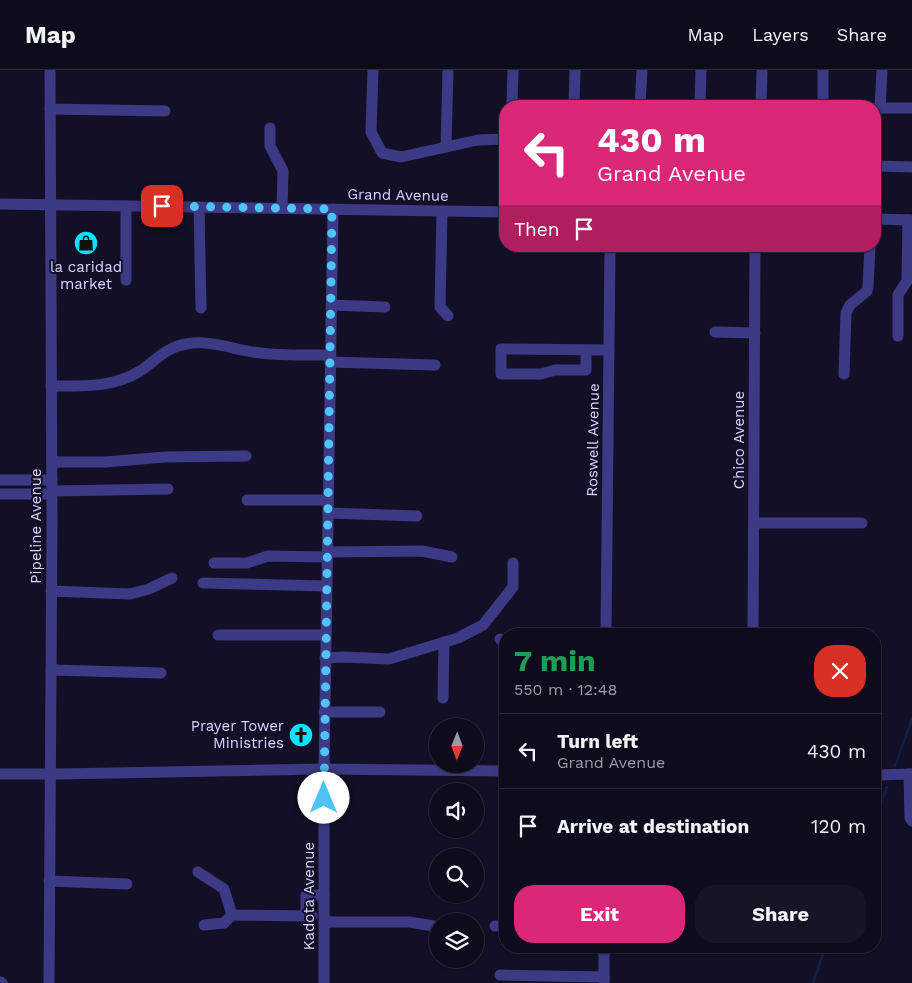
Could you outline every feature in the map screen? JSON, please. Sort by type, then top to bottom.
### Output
[{"type":"street","name":"Pipeline Avenue","points":[[49,983],[52,488],[50,70]]},
{"type":"street","points":[[374,70],[371,132],[382,153],[401,157],[478,140],[499,139]]},
{"type":"street","points":[[446,147],[448,70]]},
{"type":"street","points":[[512,100],[513,70]]},
{"type":"street","points":[[574,100],[576,70]]},
{"type":"street","points":[[640,100],[642,70]]},
{"type":"street","points":[[700,100],[701,70]]},
{"type":"street","points":[[761,100],[762,70]]},
{"type":"street","points":[[822,70],[823,100]]},
{"type":"street","points":[[879,100],[882,70]]},
{"type":"street","points":[[50,108],[165,111]]},
{"type":"street","points":[[881,108],[912,108]]},
{"type":"street","points":[[270,128],[270,146],[282,171],[282,208]]},
{"type":"street","points":[[881,166],[912,167]]},
{"type":"street","name":"Grand Avenue","points":[[0,204],[499,212]]},
{"type":"street","points":[[126,206],[126,280]]},
{"type":"street","points":[[199,207],[201,308]]},
{"type":"street","name":"Kadota Avenue","points":[[324,983],[324,712],[332,209]]},
{"type":"street","points":[[442,211],[440,307],[448,316]]},
{"type":"street","points":[[881,219],[910,220],[907,281],[898,295],[898,336]]},
{"type":"street","name":"Roswell Avenue","points":[[606,628],[610,252]]},
{"type":"street","name":"Chico Avenue","points":[[753,628],[755,252]]},
{"type":"street","points":[[844,374],[845,319],[848,309],[868,288],[870,252]]},
{"type":"street","points":[[331,306],[385,307]]},
{"type":"street","points":[[715,332],[755,333]]},
{"type":"street","points":[[51,386],[97,386],[121,381],[140,371],[176,346],[189,343],[223,345],[262,354],[435,365]]},
{"type":"street","points":[[586,350],[586,370],[555,370],[542,374],[502,374],[501,349],[609,350]]},
{"type":"street","points":[[52,462],[105,462],[164,457],[246,456]]},
{"type":"street","points":[[0,480],[52,488]]},
{"type":"street","points":[[0,494],[52,488],[168,489]]},
{"type":"street","points":[[247,500],[328,500]]},
{"type":"street","points":[[328,513],[417,516]]},
{"type":"street","points":[[754,523],[862,522]]},
{"type":"street","points":[[214,563],[247,563],[268,556],[422,551],[452,557]]},
{"type":"street","points":[[325,658],[389,659],[458,638],[483,625],[513,587],[513,563]]},
{"type":"street","points":[[51,591],[130,594],[149,589],[172,578]]},
{"type":"street","points":[[204,583],[327,586]]},
{"type":"street","points":[[218,635],[326,635]]},
{"type":"street","points":[[443,698],[444,642]]},
{"type":"street","points":[[51,670],[161,673]]},
{"type":"street","points":[[324,712],[380,712]]},
{"type":"street","points":[[0,774],[324,769],[499,771]]},
{"type":"street","points":[[881,775],[911,774],[910,818],[912,821]]},
{"type":"street","points":[[198,872],[224,889],[232,915]]},
{"type":"street","points":[[50,881],[127,884]]},
{"type":"street","points":[[306,916],[306,895],[324,895]]},
{"type":"street","points":[[204,925],[224,923],[232,915],[306,916],[324,919],[409,922],[429,925]]},
{"type":"street","points":[[500,975],[604,980],[604,953]]},
{"type":"waterway","points":[[895,766],[912,719]]},
{"type":"waterway","points":[[881,803],[887,787]]},
{"type":"waterway","points":[[813,983],[824,953]]},
{"type":"place","name":"la caridad market","points":[[86,243]]},
{"type":"place","name":"Prayer Tower Ministries","points":[[301,735]]},
{"type":"route","points":[[162,206],[332,209],[324,798]]}]
